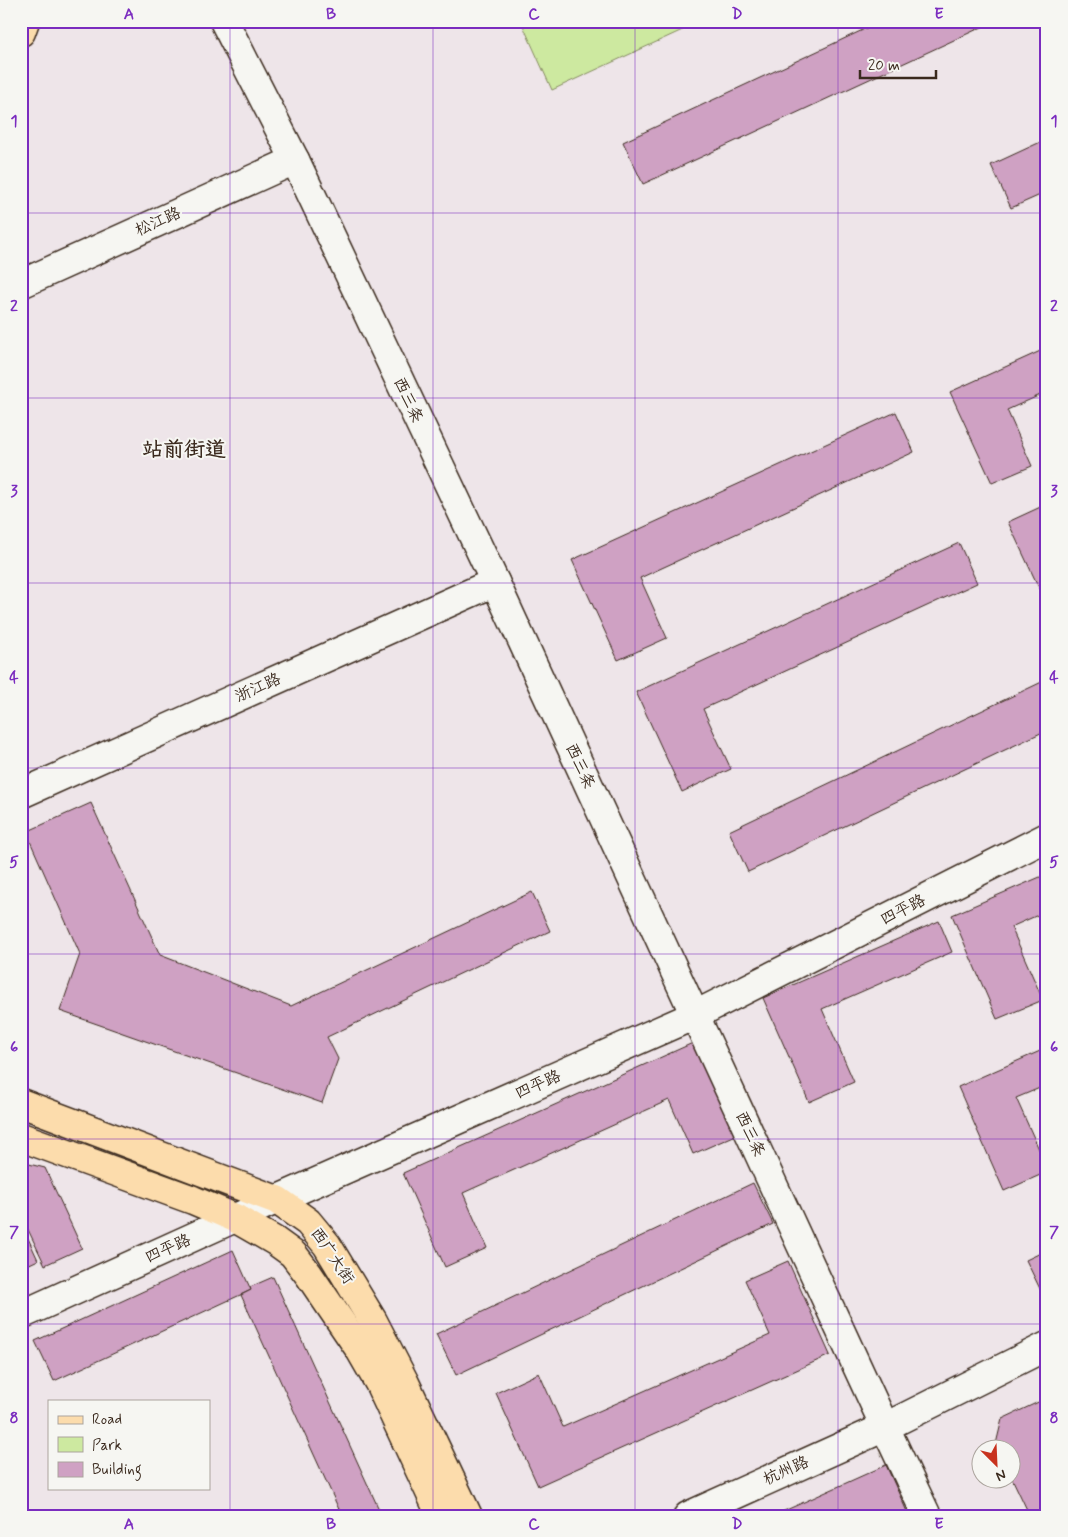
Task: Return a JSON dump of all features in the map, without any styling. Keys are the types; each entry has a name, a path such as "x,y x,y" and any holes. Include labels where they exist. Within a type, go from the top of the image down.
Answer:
{"main road":[{"path":"21,32 25,21"},
{"name":"西广大街","path":"21,1103 277,1200 308,1222 327,1245 373,1321 468,1516"},
{"path":"21,1137 193,1200 235,1218 275,1241 293,1254 360,1350 379,1383 441,1516"}],"street":[{"name":"西三条","path":"224,21 295,160 495,582 927,1516"},
{"name":"松江路","path":"21,284 295,160"},
{"name":"浙江路","path":"21,794 495,582"},
{"name":"四平路","path":"21,1315 235,1218 695,1015 1047,837"},
{"name":"杭州路","path":"688,1516 885,1427 1047,1346"}],"green space":[{"path":"521,21 702,21 552,90"}],"building":[{"path":"882,21 995,21 643,184 623,142"},
{"path":"1047,139 1047,192 1011,208 991,165"},
{"path":"1047,348 1047,392 1007,410 1032,466 992,483 950,392"},
{"path":"896,412 914,452 640,578 667,638 618,660 572,560"},
{"path":"1047,504 1047,605 1008,522"},
{"path":"959,543 977,583 703,709 731,769 682,792 636,692"},
{"path":"1046,680 1047,730 748,872 729,831"},
{"path":"91,803 160,955 291,1006 532,892 550,931 327,1037 338,1059 322,1103 60,1011 80,954 26,832"},
{"path":"1047,874 1047,911 1011,927 1043,1000 997,1019 952,915"},
{"path":"939,921 952,952 822,1009 854,1082 809,1102 763,998"},
{"path":"695,1042 736,1135 693,1154 669,1100 463,1193 487,1248 445,1267 403,1173"},
{"path":"1047,1048 1047,1085 1016,1098 1047,1167 1047,1172 1004,1191 958,1087"},
{"path":"21,1162 45,1168 82,1248 45,1265 21,1215"},
{"path":"753,1183 773,1224 456,1375 436,1334"},
{"path":"21,1223 38,1260 21,1268"},
{"path":"233,1250 251,1290 54,1381 35,1341"},
{"path":"1047,1250 1047,1295 1044,1297 1026,1260"},
{"path":"788,1261 830,1355 538,1486 496,1393 539,1373 563,1427 770,1335 745,1280"},
{"path":"273,1277 382,1516 342,1516 241,1295 251,1290 250,1287"},
{"path":"1047,1398 1047,1516 1030,1516 1018,1490 1020,1490 1020,1440 997,1440 1002,1419"},
{"path":"886,1465 909,1516 773,1516"}],"district":[{"name":"站前街道","path":"184,450"}]}
